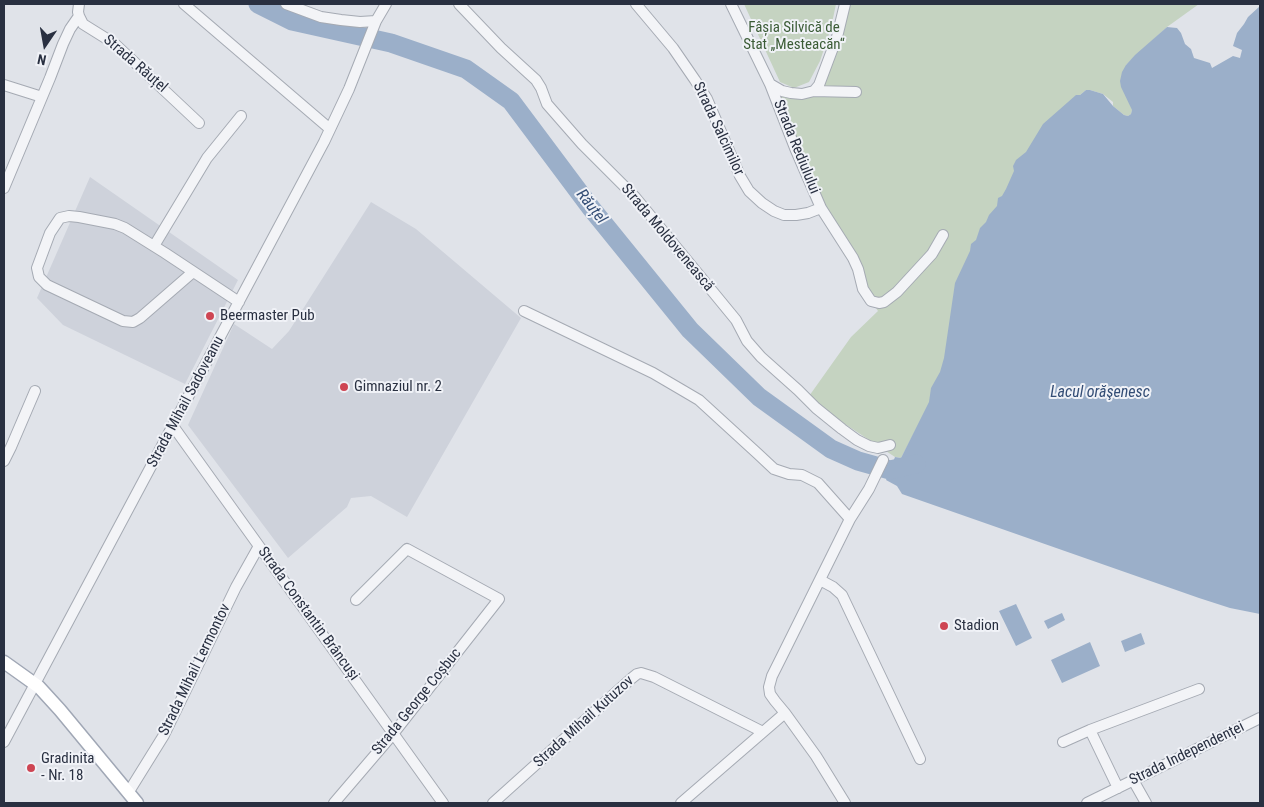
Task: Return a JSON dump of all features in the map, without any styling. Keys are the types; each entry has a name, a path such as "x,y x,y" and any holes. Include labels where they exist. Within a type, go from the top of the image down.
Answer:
{"main road":[{"path":"4,662 35,683 60,710 137,803"}],"street":[{"path":"4,188 63,44 79,16 79,4"},
{"path":"184,4 330,129"},
{"path":"286,4 321,17 375,23"},
{"name":"Strada Mihail Sadoveanu","path":"4,742 330,129 349,89 375,23 386,4"},
{"name":"Strada Moldovenească","path":"459,4 501,48 536,80 547,104 582,144 641,204 736,320 747,341 761,357 816,408 857,440 878,448 890,445"},
{"name":"Strada Salcîmilor","path":"636,4 673,48 696,80 707,99 740,176 749,191 774,212 784,215 796,216 821,208"},
{"name":"Strada Rediulului","path":"731,4 770,84 821,208 853,258 863,289 871,301 879,304 898,292 932,254 943,235"},
{"path":"814,90 819,85 837,37 845,4"},
{"name":"Strada Răuțel","path":"79,16 83,24 115,44 199,123"},
{"path":"770,84 782,91 791,93 802,94 814,90 856,92"},
{"path":"4,85 42,97"},
{"path":"154,246 207,158 241,116"},
{"path":"193,272 133,322 124,321 47,285 39,277 37,268 50,233 60,218 69,216 115,224 125,228 154,246 239,302"},
{"path":"524,311 652,373 698,400 774,469 790,474 802,475 818,483 850,520"},
{"path":"4,461 35,391"},
{"name":"Strada Constantin Brâncuși","path":"173,426 442,803"},
{"path":"845,803 816,756 775,701 769,690 769,684 850,520 883,460"},
{"name":"Strada Mihail Lermontov","path":"128,793 164,734 229,600 259,546"},
{"name":"Strada George Coșbuc","path":"334,803 393,734 499,599 407,548 356,600"},
{"path":"820,580 833,587 842,595 920,759"},
{"name":"Strada Mihail Kutuzov","path":"493,803 637,674 641,673 654,677 763,732"},
{"path":"1063,742 1199,689"},
{"path":"681,803 785,713"},
{"name":"Strada Independenței","path":"1087,803 1260,718"},
{"path":"1090,730 1118,788"},
{"path":"1133,780 1146,803"}],"shaded area":[{"path":"90,177 238,280 185,384 63,325 37,298"},
{"name":"Gimnaziul nr. 2","path":"371,202 416,229 521,318 407,517 371,496 351,498 347,507 288,558 188,425 234,324 272,349 289,331"}],"green space":[{"name":"Fâșia Silvică de Stat „Mesteacăn“","path":"744,4 836,4 831,28 820,61 809,82 794,88 780,82"},
{"path":"845,4 1199,4 1167,27 1126,65 1131,114 1128,116 1124,115 1103,94 1086,90 1080,95 947,370 901,458 895,457 807,399 851,337 878,311 863,289 855,266 821,208 770,84 784,91 814,90"}],"water":[{"name":"Lacul orăşenesc","path":"1260,6 1260,614 1230,608 1199,598 902,494 897,486 886,480 895,457 901,458 929,402 931,388 940,372 944,358 955,283 970,251 971,244 976,240 980,228 997,206 998,198 1002,196 1014,171 1013,166 1016,160 1026,152 1043,124 1076,95 1080,95 1086,90 1103,94 1124,115 1128,116 1131,114 1132,110 1121,87 1122,72 1135,55 1167,27 1177,28 1185,44 1191,49 1194,58 1210,63 1212,68 1233,56 1240,58 1242,50 1233,46 1237,33 1248,17"},
{"path":"1016,604 1032,638 1016,646 999,611"},
{"path":"1062,613 1065,620 1048,629 1044,621"},
{"path":"1141,633 1145,644 1125,652 1121,641"},
{"path":"1090,642 1100,666 1062,683 1051,660"}],"waterway":[{"name":"Răuțel","path":"258,4 292,21 391,43 466,69 511,101 591,208 690,330 759,397 831,449 858,461 890,470 916,464"}],"place":[{"name":"Beermaster Pub","path":"210,316"},
{"name":"Gimnaziul nr. 2","path":"344,387"},
{"name":"Stadion","path":"944,626"},
{"name":"Gradinita - Nr. 18","path":"31,768"}]}
